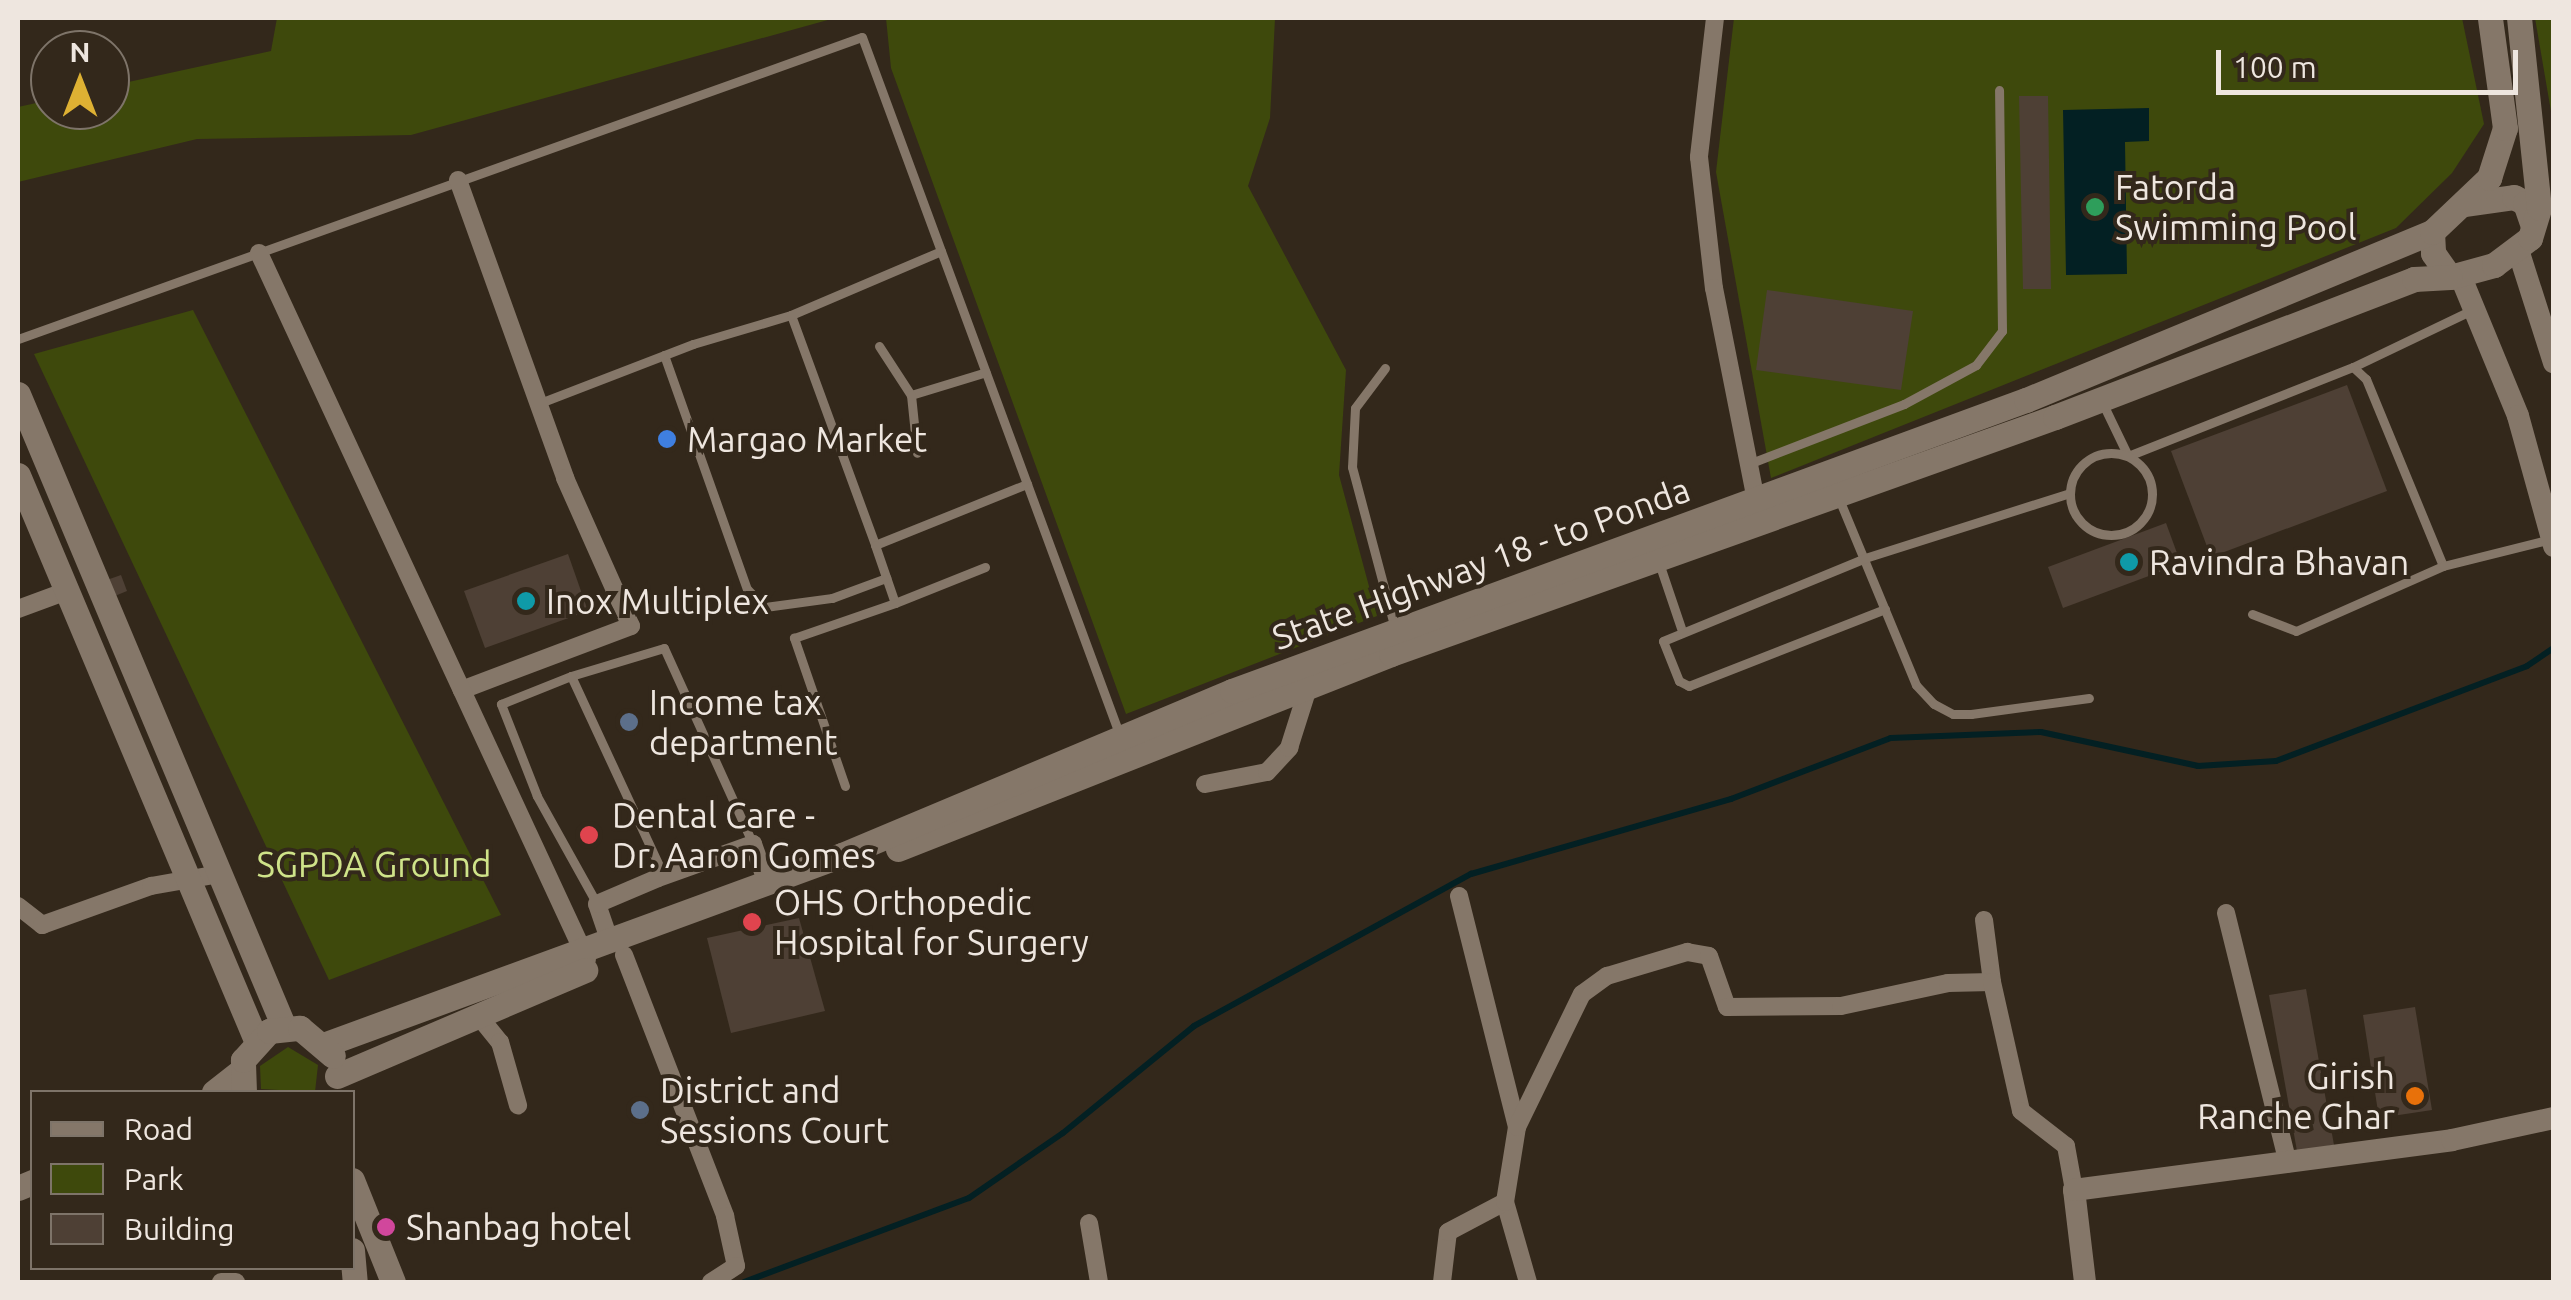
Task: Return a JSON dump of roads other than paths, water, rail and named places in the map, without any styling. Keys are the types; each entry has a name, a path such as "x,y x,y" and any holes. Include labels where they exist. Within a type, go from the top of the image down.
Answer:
{"main road":[{"name":"State Highway 18 - to Ponda","path":"617,948 767,883 1123,745 1309,685 1658,560 1758,512 2432,232 2489,178 2505,128 2490,18"},
{"path":"2432,232 2433,253 2455,276 2519,252 2533,226 2538,208 2519,18"},
{"path":"2464,204 2514,197 2524,203 2533,226"},
{"name":"State Highway 18 - to Ponda","path":"326,1044 587,960 1396,632 1758,512 1838,496 2101,400 2414,278 2455,276"},
{"path":"18,394 284,1027"},
{"path":"18,475 256,1040 242,1082"},
{"name":"State Highway 18 - to Ponda","path":"336,1084 587,960"},
{"path":"256,1040 284,1027 314,1034 326,1044 336,1084"},
{"path":"355,1187 393,1282"}],"street":[{"path":"1716,18 1699,157 1714,288 1758,512"},
{"path":"458,180 564,478 631,626 462,690"},
{"path":"2519,252 2554,364"},
{"path":"259,253 587,960"},
{"path":"2455,276 2476,308 2518,416 2553,543"},
{"path":"18,609 66,590"},
{"path":"1205,784 1267,772 1289,748 1309,685"},
{"path":"710,1282 736,1266 725,1216 597,904 753,844 767,883"},
{"path":"18,906 42,926 151,886 220,874"},
{"path":"1459,896 1517,1127"},
{"path":"2226,913 2288,1164"},
{"path":"1984,920 1992,982 2021,1111 2066,1146 2085,1282"},
{"path":"1528,1282 1504,1202 1517,1127 1582,994 1607,976 1655,958 1686,952 1708,956 1720,999 1744,1008 1842,1006 1948,984 1992,982"},
{"path":"477,1014 500,1042 518,1105"},
{"path":"2074,1190 2288,1164 2554,1118"},
{"path":"1442,1282 1448,1232 1504,1202"},
{"path":"1090,1223 1099,1282"},
{"path":"221,1282 236,1282"}],"lane":[{"path":"18,339 862,37 1123,745"},
{"path":"1750,463 1904,404 1976,364 2002,331 1999,90"},
{"path":"540,403 664,355 790,315 941,251"},
{"path":"1885,609 1690,686 1679,681 1663,641 1681,628 1866,558 2070,494 2089,459 2128,456 2354,367 2476,308"},
{"path":"790,315 894,603"},
{"path":"879,346 911,395 917,452"},
{"path":"664,355 747,589 765,607 787,606 886,578"},
{"path":"2354,367 2366,379 2444,566"},
{"path":"1386,368 1355,408 1352,467 1396,632"},
{"path":"911,395 986,372"},
{"path":"2070,494 2089,528 2128,531 2148,513 2152,486 2128,456 2101,400"},
{"path":"876,545 1027,484"},
{"path":"1838,496 1916,685 1952,714 2089,698"},
{"path":"2252,614 2296,631 2444,566 2553,543"},
{"path":"1658,560 1681,628"},
{"path":"845,786 794,638 984,568"},
{"path":"597,904 537,796 501,704 571,676 664,648 753,844"},
{"path":"571,676 664,876"}],"water":[{"name":"Fatorda Swimming Pool","path":"2149,108 2149,141 2125,142 2127,274 2066,275 2063,110"}],"waterway":[{"path":"744,1282 969,1198 1063,1133 1194,1026 1471,874 1731,799 1891,738 2041,732 2198,766 2276,761 2527,666 2554,648"}],"place":[{"name":"Fatorda Swimming Pool","path":"2095,207"},
{"name":"Margao Market","path":"667,439"},
{"name":"Ravindra Bhavan","path":"2129,562"},
{"name":"Inox Multiplex","path":"526,601"},
{"name":"Income tax department","path":"629,722"},
{"name":"Dental Care - Dr. Aaron Gomes","path":"589,835"},
{"name":"OHS Orthopedic Hospital for Surgery","path":"752,922"},
{"name":"Girish Ranche Ghar","path":"2415,1096"},
{"name":"District and Sessions Court","path":"640,1110"},
{"name":"Shanbag hotel","path":"386,1227"}],"park label":[{"name":"SGPDA Ground","path":"374,864"}]}
